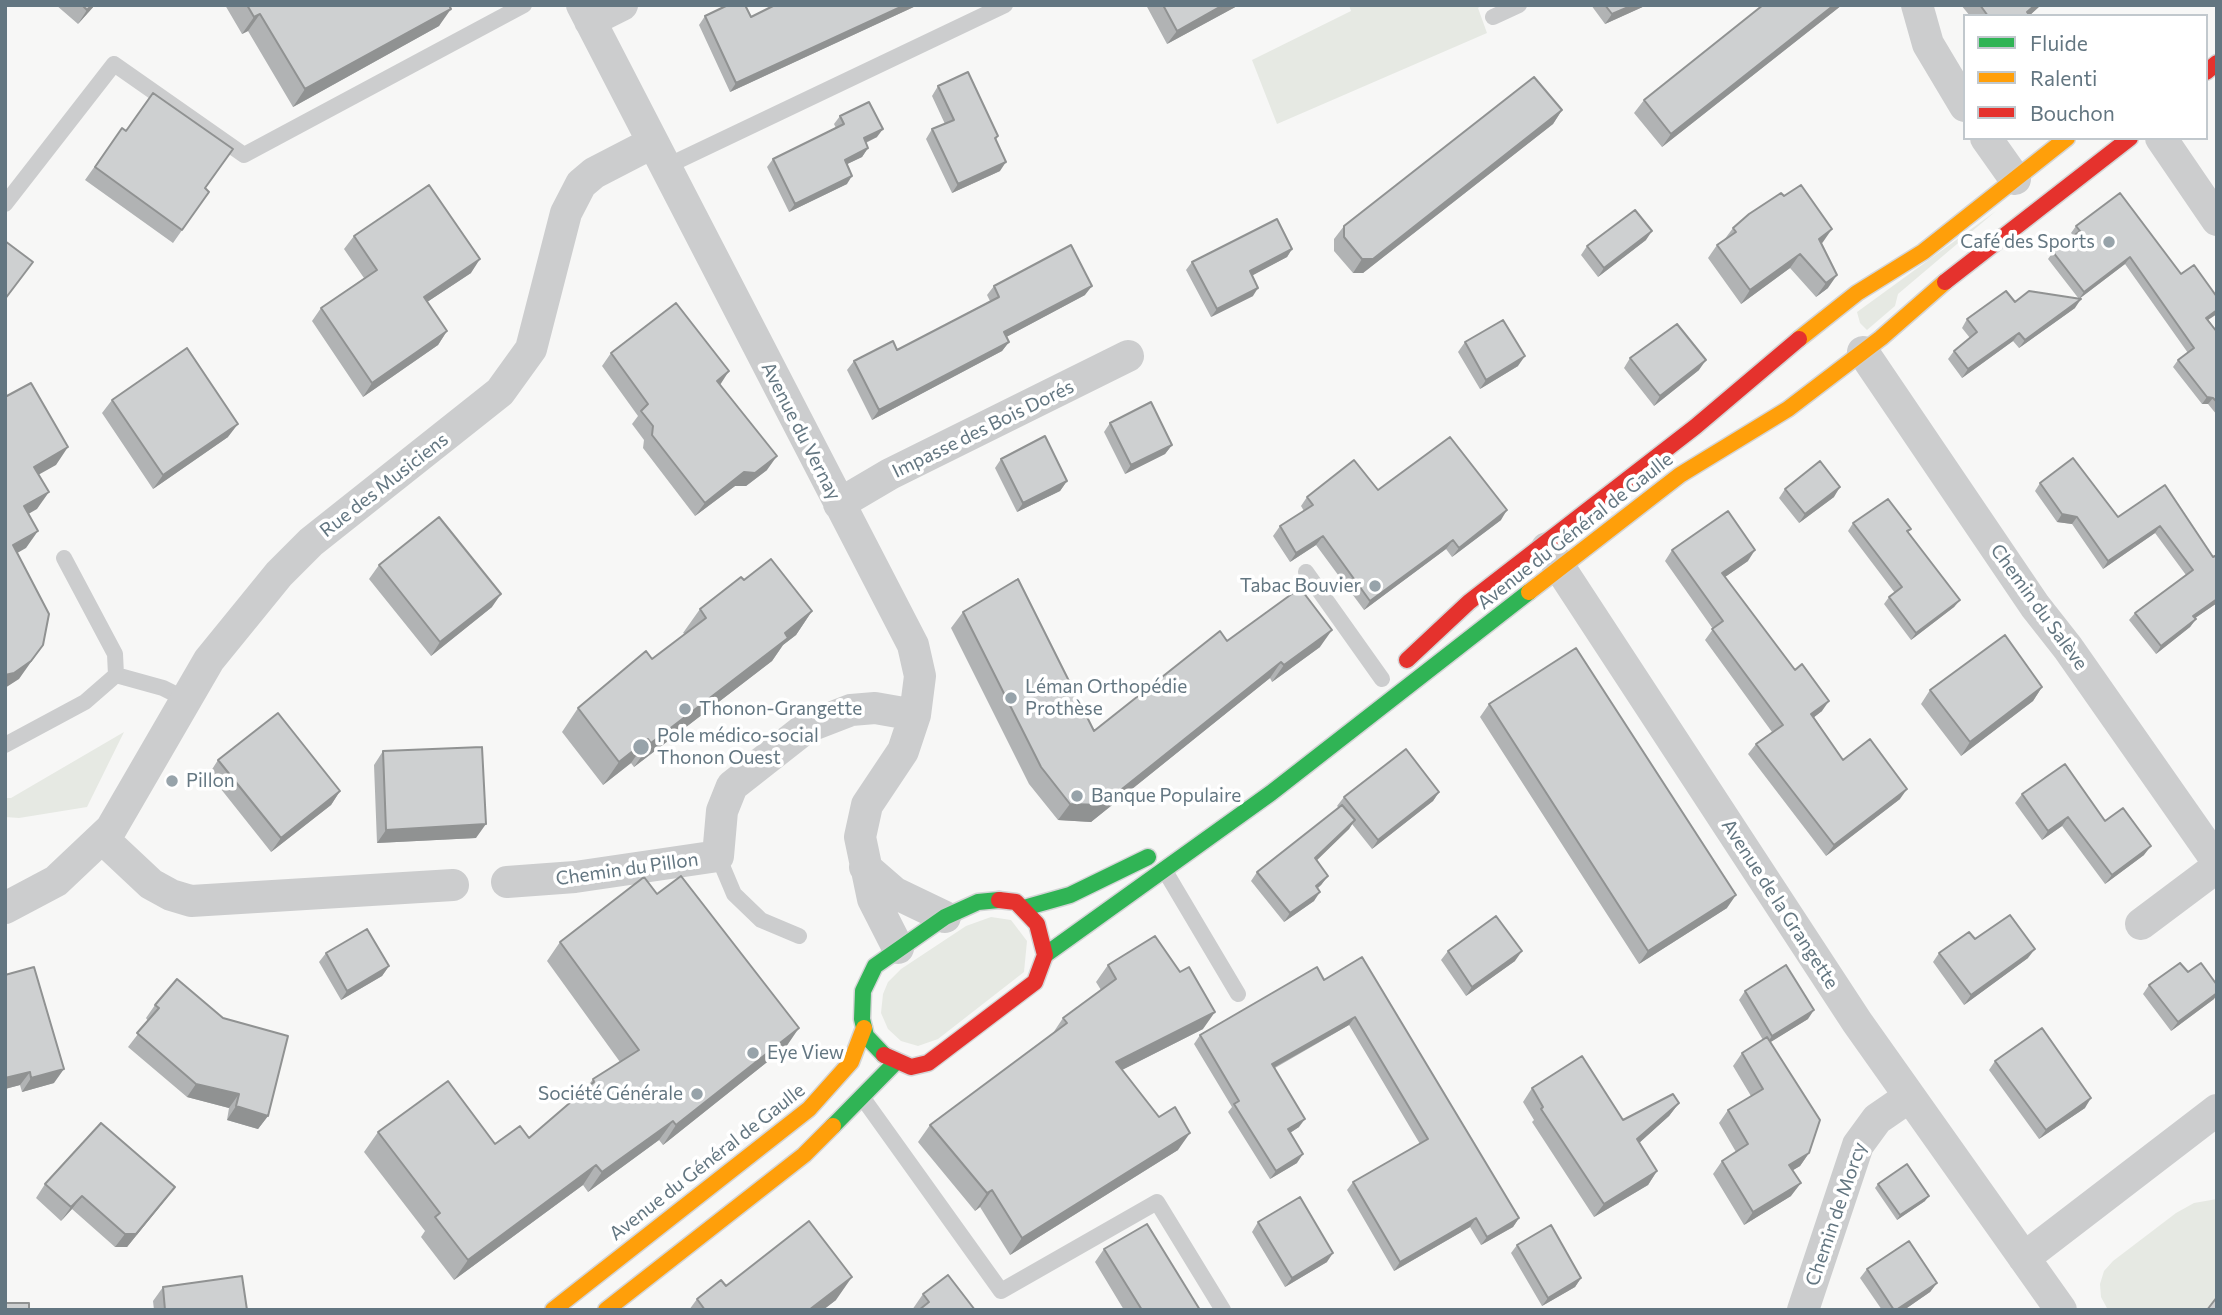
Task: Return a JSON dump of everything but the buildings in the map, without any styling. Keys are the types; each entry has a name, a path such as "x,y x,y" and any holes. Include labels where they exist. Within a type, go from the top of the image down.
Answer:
{"main road":[{"name":"Avenue du Général de Gaulle","path":"1045,955 1165,872 1552,556 1780,354 1846,331 1934,291 2027,194 2066,140"},
{"name":"Avenue du Général de Gaulle","path":"1377,683 1429,640 1469,601 1552,556 1775,419 1802,382 1846,331 1915,258 2126,140"},
{"path":"1780,354 1802,382"},
{"name":"Avenue du Général de Gaulle","path":"553,1310 809,1109 851,1062 864,1028 862,1012 866,982 879,961 945,917 987,900 1008,900 1024,908 1070,895 1121,872 1160,849"},
{"path":"864,1028 874,1048 895,1063 911,1067 936,1058 1028,990 1040,973 1045,955 1037,924 1024,908"},
{"path":"606,1310 789,1168 822,1139 895,1063"}],"street":[{"path":"586,13 622,5"},
{"path":"1917,5 1928,44 1963,103"},
{"name":"Avenue du Vernay","path":"586,13 914,645 920,676 915,715 903,751 872,795 862,816 860,837 864,867 873,899 898,948"},
{"path":"1987,140 2027,194"},
{"path":"2162,140 2217,220"},
{"name":"Rue des Musiciens","path":"103,839 126,808 209,660 235,625 311,542 500,392 512,378 531,349 566,213 581,184 594,173 658,155"},
{"name":"Chemin du Salève","path":"1846,331 2035,606 2068,648 2217,861"},
{"name":"Impasse des Bois Dorés","path":"839,504 890,474 1128,356"},
{"name":"Avenue de la Grangette","path":"1552,556 1909,1097 2061,1310"},
{"name":"Chemin du Pillon","path":"507,882 575,877 718,856 722,811 732,786 807,727 851,710 875,708 915,715"},
{"path":"5,908 56,881 103,839 151,884 171,895 191,901 453,885"},
{"path":"864,867 895,893 945,917"},
{"path":"2141,924 2217,867"},
{"name":"Chemin de Morcy","path":"1803,1310 1858,1145 1877,1119 1909,1097"},
{"path":"2024,1258 2217,1110"}],"lane":[{"path":"5,204 114,64 244,155 524,5"},
{"path":"658,155 1005,5"},
{"path":"1493,17 1519,5"},
{"path":"64,558 115,654 116,675"},
{"path":"1306,572 1377,683"},
{"path":"116,675 163,688 187,700"},
{"path":"5,745 85,702 116,675"},
{"path":"718,856 734,894 761,920 799,936"},
{"path":"1165,872 1238,993"},
{"path":"862,1097 1001,1291 1157,1202 1223,1310"}],"shaded area":[{"path":"1349,5 1482,5 1478,8 1487,33 1277,124 1252,60 1351,11"},
{"path":"1996,211 1898,294 1895,306 1867,330 1860,323 1857,312"},
{"path":"124,732 87,807 19,818 5,817 5,798 11,798"},
{"path":"991,917 1011,920 1027,941 1024,972 938,1039 918,1046 901,1041 888,1029 881,1013 883,994 888,982 901,969 966,926"},
{"path":"2217,1199 2217,1298 2208,1310 2108,1310 2101,1297 2100,1284 2104,1271 2113,1261 2176,1213 2194,1203"}],"traffic: fast":[{"path":"1045,955 1271,793 1529,592"},
{"path":"1024,908 1070,895 1148,857"},
{"path":"884,1055 866,1036 862,1019 863,991 875,966 945,917 978,902 999,900"},
{"path":"833,1126 895,1063"}],"traffic: slow":[{"path":"1799,339 1857,293 1923,252 2064,140"},
{"path":"1529,592 1680,475 1788,409 1881,338 1945,282"},
{"path":"553,1310 809,1109 851,1062 864,1028"},
{"path":"606,1310 804,1155 833,1126"}],"traffic: jam":[{"path":"2208,70 2217,63"},
{"path":"1945,282 2127,140"},
{"path":"1407,660 1469,602 1695,427 1799,339"},
{"path":"884,1055 911,1067 928,1063 1035,982 1045,955 1037,924 1016,902 999,900"}],"place":[{"name":"Café des Sports","path":"2109,242"},
{"name":"Tabac Bouvier","path":"1375,586"},
{"name":"Léman Orthopédie Prothèse","path":"1011,698"},
{"name":"Thonon-Grangette","path":"685,709"},
{"name":"Pole médico-social Thonon Ouest","path":"641,747"},
{"name":"Pillon","path":"172,781"},
{"name":"Banque Populaire","path":"1077,796"},
{"name":"Eye View","path":"753,1053"},
{"name":"Société Générale","path":"697,1094"}]}
